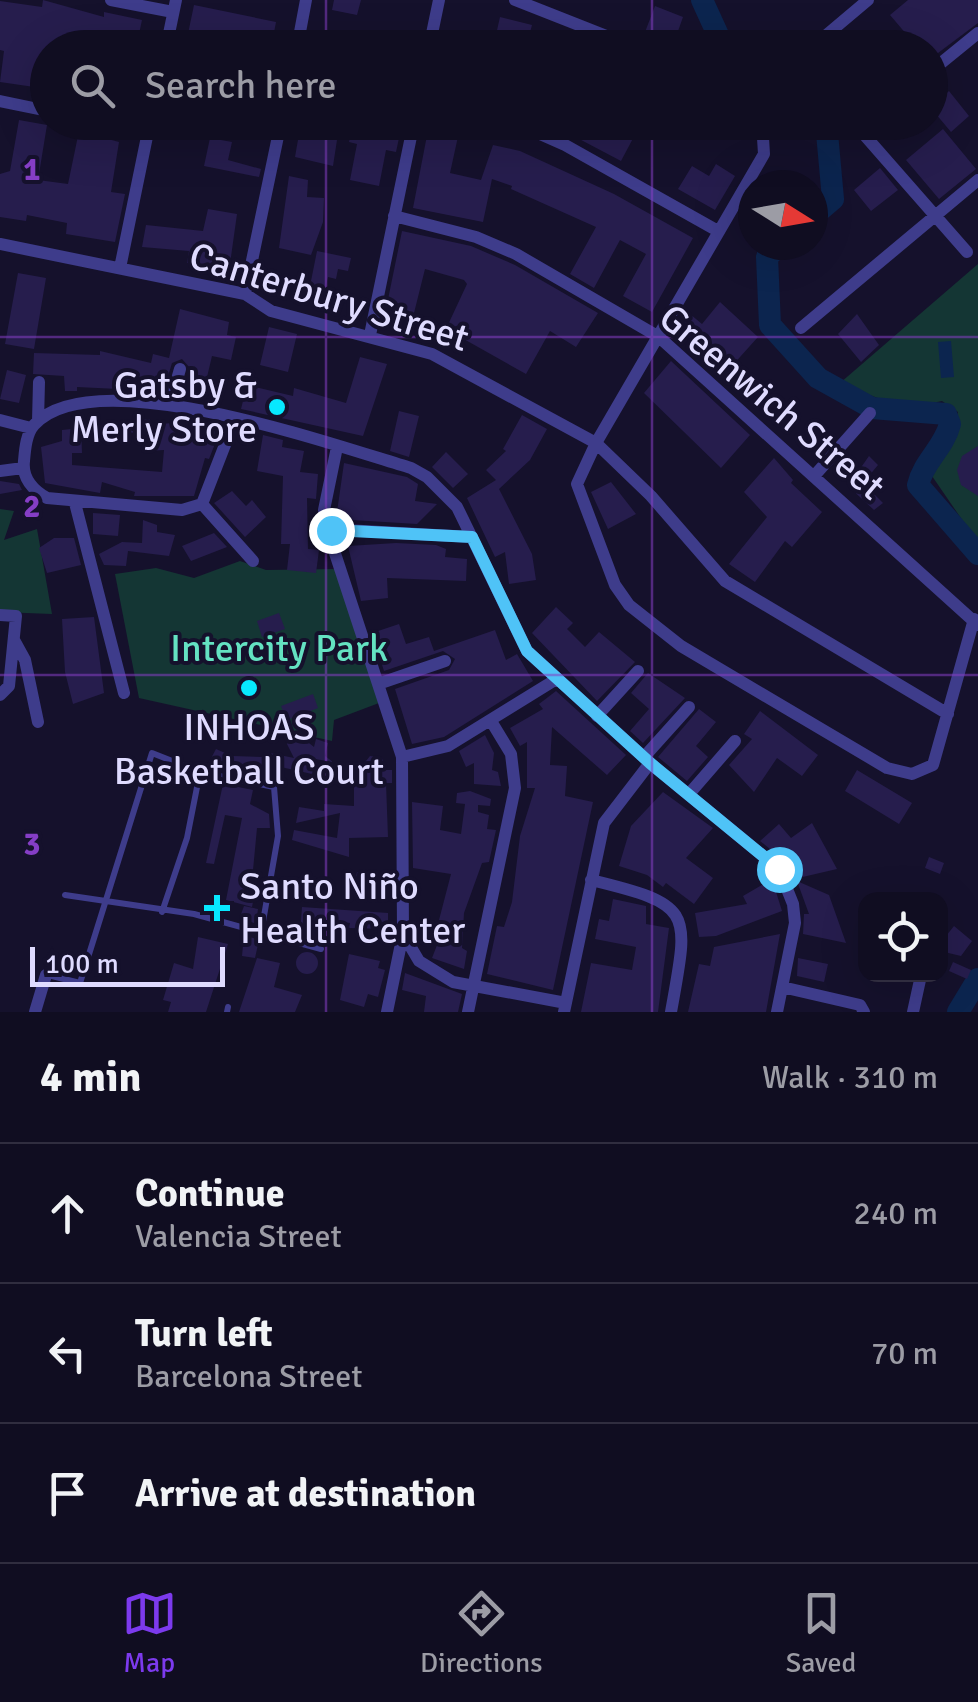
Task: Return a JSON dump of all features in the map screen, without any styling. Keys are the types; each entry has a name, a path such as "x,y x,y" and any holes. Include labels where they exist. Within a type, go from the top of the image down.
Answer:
{"street":[{"path":"110,0 174,6"},
{"path":"300,30 306,0"},
{"path":"433,30 439,0"},
{"path":"516,0 591,30"},
{"path":"832,30 868,0"},
{"path":"948,57 978,33"},
{"path":"0,101 30,107"},
{"path":"120,268 146,140"},
{"path":"246,294 277,140"},
{"path":"370,335 410,140"},
{"path":"554,140 718,231"},
{"path":"763,140 764,154 596,442 577,493 616,585 652,624 780,705 903,773 924,772 933,765 976,622"},
{"path":"873,140 967,252"},
{"path":"800,328 978,180"},
{"name":"Greenwich Street","path":"394,216 462,233 516,254 658,338 976,622"},
{"name":"Canterbury Street","path":"0,244 246,294 271,312 370,335 432,354 475,373 596,442 651,496 724,581 948,714"},
{"path":"170,404 180,369"},
{"path":"39,382 23,468 37,492 75,503 182,510 202,504"},
{"path":"0,420 34,424 85,401 170,404 337,447 411,468 428,477 457,507 527,651 647,760 779,869 788,886 795,923 777,1012"},
{"path":"815,475 870,413"},
{"path":"202,504 235,419"},
{"path":"337,447 324,510 327,530 402,758 403,934 387,1012"},
{"path":"0,471 23,468"},
{"path":"75,503 122,688"},
{"path":"202,504 253,561"},
{"path":"327,530 472,537"},
{"path":"0,615 16,616 5,691 31,688"},
{"path":"14,640 25,660 38,722"},
{"path":"378,684 445,661"},
{"path":"597,716 638,671"},
{"path":"402,758 448,746 555,680"},
{"path":"403,934 429,970 473,987 565,1008 591,880 610,811 689,707"},
{"path":"468,1012 515,788 511,754 492,721"},
{"path":"689,794 735,741"},
{"path":"591,880 658,896 674,912 684,936 671,1012"},
{"path":"35,1012 46,974"},
{"path":"913,1012 920,982"},
{"path":"782,987 860,1005 864,1012"}],"lane":[{"path":"46,974 80,983 152,753 200,772 274,787 278,836 260,933"},
{"path":"162,912 187,838 200,772"},
{"path":"64,895 194,914 321,949"}],"green space":[{"path":"978,264 978,543 932,476 949,450 958,412 942,401 905,409 840,383"},
{"path":"0,509 14,511 4,540 37,529 52,614 0,612"},
{"name":"Intercity Park","path":"240,561 266,570 337,569 379,703 334,720 332,741 139,698 115,574 156,568 194,578"}],"water":[{"path":"951,341 954,377 941,378 938,342"}],"building":[{"path":"43,0 104,17 104,12 142,20 140,30 30,30 30,86 0,82 4,51 0,50 0,1 42,7"},
{"path":"334,0 361,0 357,15 332,10"},
{"path":"908,0 978,0 978,23 948,46 948,30 903,30 890,15"},
{"path":"194,5 276,22 274,30 189,30"},
{"path":"655,6 683,17 678,30 646,30"},
{"path":"500,17 532,25 531,30 497,30"},
{"path":"948,92 969,116 951,132 948,128"},
{"path":"19,120 30,122 30,140 45,140 38,180 68,184 77,140 119,142 111,192 125,194 115,242 66,234 67,223 27,215 26,221 0,217 0,174 10,171"},
{"path":"948,135 976,169 939,199 906,160 930,140 948,140"},
{"path":"210,140 221,140 232,142 228,160 261,169 259,177 204,166"},
{"path":"298,140 337,140 333,166 295,157"},
{"path":"399,140 396,152 386,150 379,186 350,180 357,144 349,142"},
{"path":"426,140 457,140 450,173 481,180 493,145 520,151 614,194 693,238 652,312 623,296 646,254 620,240 594,288 570,274 596,227 511,189 512,186 492,179 483,222 413,208"},
{"path":"581,140 632,140 621,161"},
{"path":"716,164 735,176 715,210 678,189 692,166 709,176"},
{"path":"880,168 898,190 871,211 854,190"},
{"path":"289,176 308,180 307,197 324,198 323,222 311,255 279,248"},
{"path":"208,209 237,214 229,271 187,263 189,251 142,247 146,225 203,231"},
{"path":"402,231 471,246 515,265 598,313 576,347 550,331 526,374 446,329 467,284 464,280 425,269 412,321 385,314"},
{"path":"317,251 351,258 348,271 338,269 336,279 328,277 324,294 309,291"},
{"path":"18,273 46,278 34,349 5,344"},
{"path":"720,302 758,337 731,367 711,348 705,354 678,327 690,314 702,324"},
{"path":"180,309 229,322 227,335 236,337 231,360 212,356 203,394 185,389 190,368 182,359 172,363 166,383 143,378 143,384 119,381 118,389 77,387 77,391 65,391 64,376 33,374 34,353 100,355 100,351 151,363 153,354 169,358"},
{"path":"857,314 879,345 861,362 838,334"},
{"path":"269,327 297,334 288,372 260,365"},
{"path":"360,357 387,364 363,436 241,409 247,385 293,396 294,388 346,403"},
{"path":"671,361 750,435 721,468 644,393"},
{"path":"7,370 26,375 19,403 0,399"},
{"path":"399,411 419,416 409,457 390,451"},
{"path":"522,415 547,429 530,460 499,489 532,554 536,580 509,584 505,552 495,557 467,498 496,480 486,470 506,451 503,449"},
{"path":"139,419 150,419 149,425 172,423 182,429 183,425 220,431 209,459 205,458 194,496 134,496 135,492 102,482 100,493 45,483 41,447 62,441 62,430 81,428 82,453 72,453 72,465 162,472 164,450 147,451 150,435 120,431 121,423 139,424"},
{"path":"263,435 283,440 282,447 304,451 300,472 318,474 316,499 307,498 308,549 319,550 316,573 287,570 290,544 281,544 283,476 257,471"},
{"path":"978,446 978,496 961,485 957,470 962,456"},
{"path":"446,452 468,474 453,488 432,467"},
{"path":"869,456 878,465 863,483 883,503 874,510 848,486"},
{"path":"774,458 793,480 791,483 822,512 792,547 785,541 755,582 729,564 767,517 744,492"},
{"path":"344,463 407,477 418,484 415,501 437,504 417,524 336,519"},
{"path":"0,481 19,484 22,490 0,494"},
{"path":"611,482 636,514 608,529 591,492"},
{"path":"232,491 246,506 252,500 266,517 245,537 214,503"},
{"path":"93,513 120,515 118,536 93,534"},
{"path":"143,520 157,525 157,532 175,535 169,556 128,551 126,566 104,565 99,554 122,542 142,543"},
{"path":"214,533 227,547 191,561 182,546"},
{"path":"54,538 74,538 81,565 47,573 39,548"},
{"path":"436,545 446,549 445,557 467,559 466,581 387,578 388,598 361,601 348,546"},
{"path":"556,607 573,623 567,629 585,647 599,632 635,662 597,701 532,633"},
{"path":"279,613 285,629 262,637 257,621"},
{"path":"94,617 104,693 73,704 65,672 62,619"},
{"path":"399,624 406,644 429,637 434,651 495,630 506,660 517,654 533,681 444,737 412,744 395,689 449,670 455,659 443,651 384,671 372,633"},
{"path":"648,673 685,698 643,743 630,731 649,709 631,693"},
{"path":"556,691 626,755 607,775 552,727 550,765 567,766 565,796 593,802 553,990 487,974 497,926 504,927 512,902 520,836 535,788 527,788 527,742 520,746 510,728 543,709 539,704"},
{"path":"313,694 318,708 287,720 281,706"},
{"path":"699,709 716,722 696,746 708,757 687,781 658,757"},
{"path":"760,711 818,755 802,776 777,758 754,792 729,765 752,739 744,734"},
{"path":"290,735 299,735 314,747 316,739 328,743 325,756 333,762 315,759 312,774 263,763 265,752 294,758 287,744"},
{"path":"485,735 494,753 492,770 498,772 501,786 474,784 474,763 466,767 459,751"},
{"path":"216,749 232,756 263,757 261,769 255,776 207,766"},
{"path":"370,756 382,758 385,770 392,770 392,783 386,783 388,837 349,838 349,857 292,840 294,830 337,838 340,813 296,823 299,807 324,811 324,804 354,806 354,766 362,766"},
{"path":"857,770 912,803 899,824 845,791"},
{"path":"223,784 253,790 250,804 269,814 270,828 257,828 253,870 259,871 252,907 226,900 242,818 225,815 214,864 206,863"},
{"path":"470,791 491,799 490,806 478,805 478,812 489,815 487,829 496,830 489,862 482,863 464,913 464,969 432,958 446,922 439,920 451,874 413,868 412,802 443,806 440,830 461,834 465,804 456,803 457,793"},
{"path":"663,792 713,828 686,858 713,878 694,904 666,883 663,887 647,875 619,866 631,826"},
{"path":"812,823 837,869 794,879 786,862 760,841 779,824 791,838"},
{"path":"929,857 944,863 940,874 925,868"},
{"path":"357,872 381,876 378,895 354,892"},
{"path":"772,879 782,911 716,936 699,937 695,913 747,904 743,896"},
{"path":"797,881 829,895 846,943 803,934 804,914 809,914"},
{"path":"613,899 646,906 646,924 669,928 658,1012 581,1012 591,963 632,970 636,947 595,939 599,919 609,921"},
{"path":"244,906 258,909 256,924 240,917"},
{"path":"302,907 388,913 388,929 349,928 350,923 322,919 319,941 300,933"},
{"path":"954,926 972,941 961,956 948,953 948,934"},
{"path":"780,934 766,1012 688,1012 699,964 710,966 714,947"},
{"path":"244,935 259,940 255,958 242,956"},
{"path":"198,937 228,944 206,1012 168,1012 171,1002 163,1000 174,963 193,969"},
{"path":"307,952 315,955 315,971 307,974 299,971 296,963 299,955"},
{"path":"349,954 380,961 378,968 385,970 378,997 368,994 364,1007 340,1000"},
{"path":"257,958 280,963 274,987 302,995 295,1012 239,1012"},
{"path":"798,958 828,964 824,982 797,976"},
{"path":"953,962 971,970 967,979 949,971"},
{"path":"405,973 462,994 458,1012 424,1012 426,996 402,990"}],"waterway":[{"path":"702,0 716,30"},
{"path":"828,140 833,199 828,203"},
{"path":"767,260 770,325 818,378 872,408 946,414 950,424 947,433 918,485 978,554"},
{"path":"958,1012 978,979"}],"place":[{"name":"Gatsby & Merly Store","path":"277,407"},
{"name":"INHOAS Basketball Court","path":"249,688"},
{"name":"Santo Niño Health Center","path":"217,908"}],"route":[{"path":"331,530 472,537 527,651 650,763 779,869"}]}
